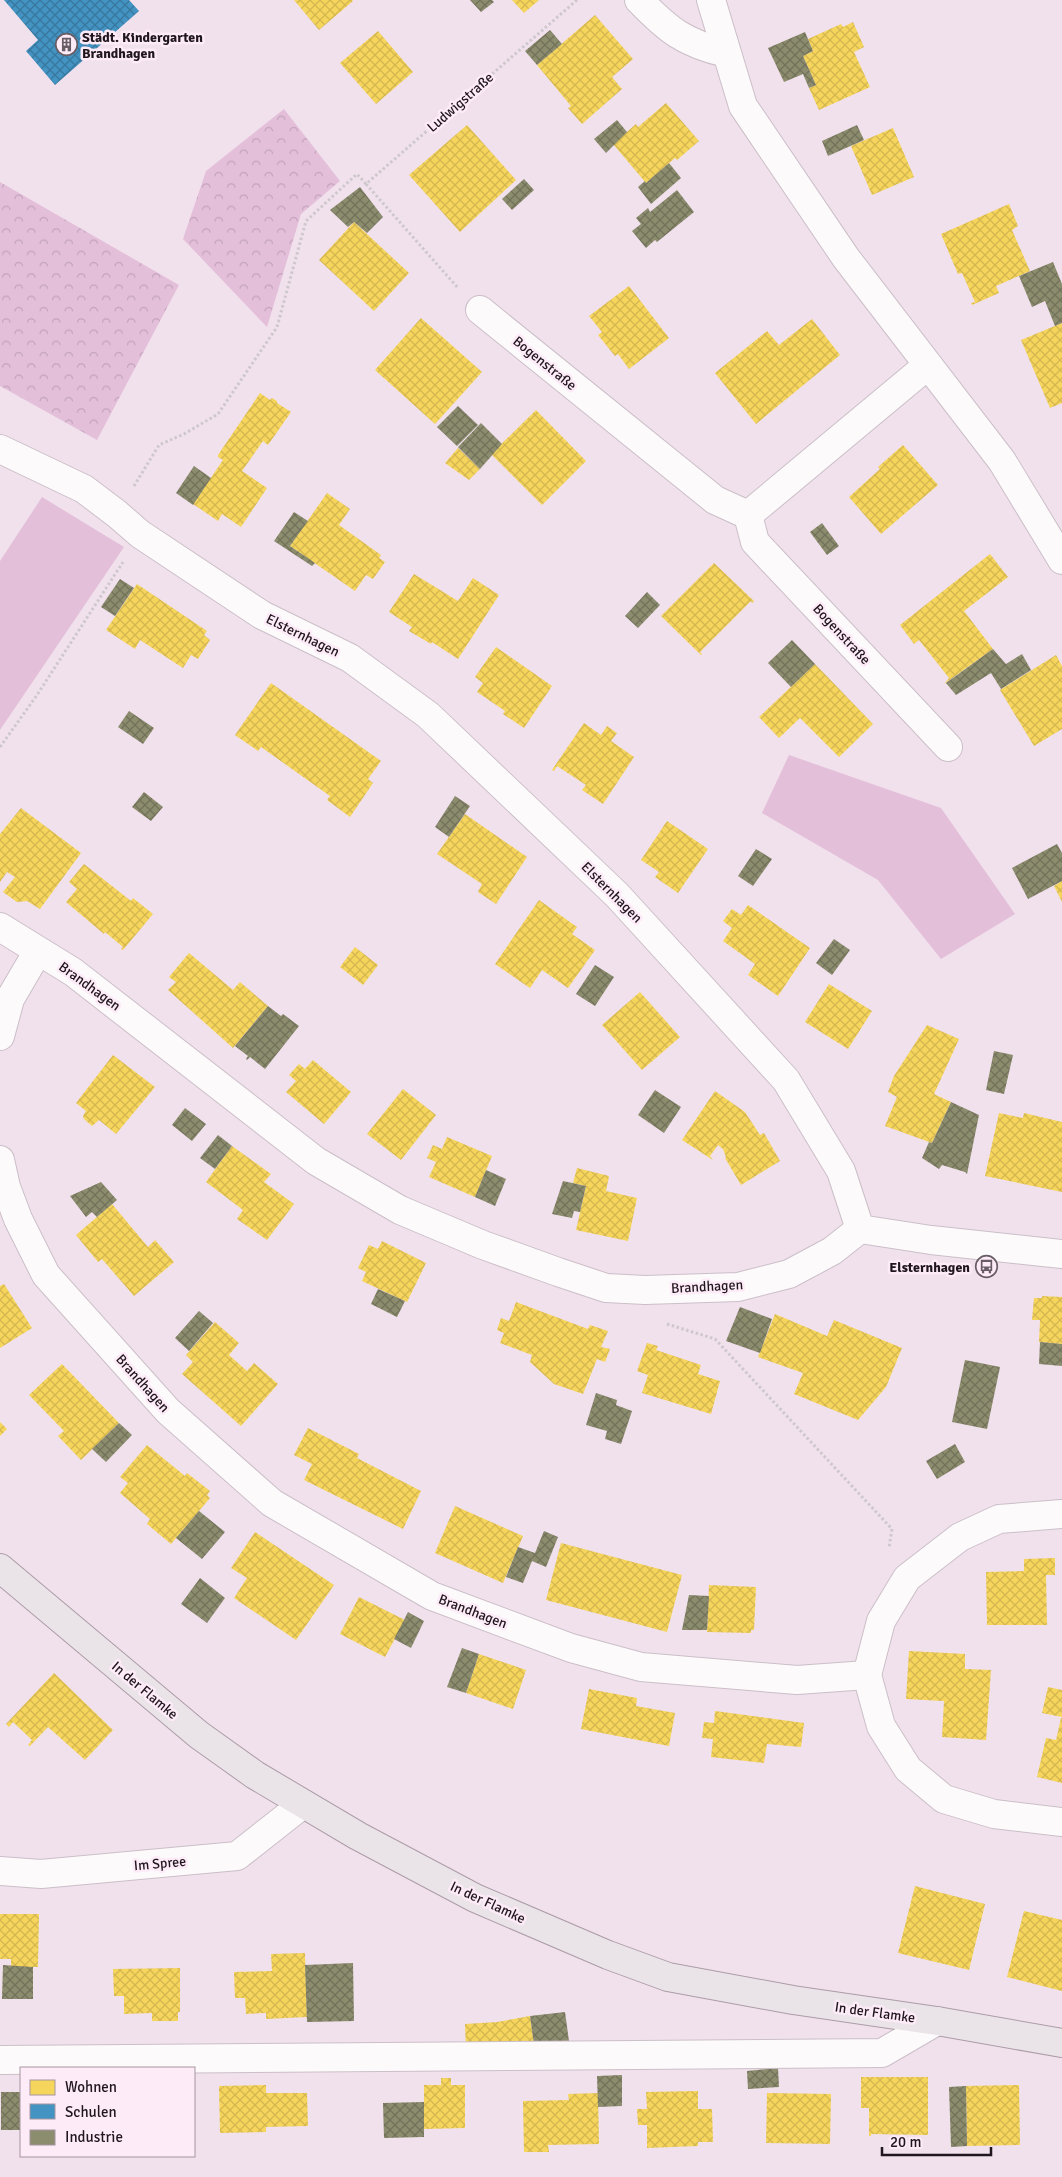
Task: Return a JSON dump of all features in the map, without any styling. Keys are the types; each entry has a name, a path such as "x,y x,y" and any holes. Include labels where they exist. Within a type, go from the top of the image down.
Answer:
{"main road":[{"name":"In der Flamke","path":"0,1568 199,1735 255,1775 358,1836 475,1898 608,1955 668,1977 784,1999 937,2021 1062,2043"}],"street":[{"path":"639,0 672,33 700,47 726,53"},
{"path":"711,0 743,106 846,258 1002,461 1062,560"},
{"name":"Bogenstraße","path":"480,310 715,500 748,515 755,542 948,746"},
{"path":"748,515 928,365"},
{"name":"Elsternhagen","path":"0,449 84,489 140,534 262,615 350,658 428,715 617,895 786,1080 841,1171 860,1229"},
{"name":"Brandhagen","path":"0,928 74,972 316,1161 400,1210 483,1245 606,1288 645,1290 738,1287 789,1274 832,1251 860,1229"},
{"path":"0,1036 10,999 38,951"},
{"name":"Brandhagen","path":"0,1160 6,1187 18,1219 46,1275 168,1411 272,1503 432,1596 571,1648 641,1667 797,1680 867,1675"},
{"path":"860,1229 931,1240 1062,1254"},
{"path":"1062,1514 999,1520 960,1537 907,1578 881,1621 867,1675 881,1726 908,1770 944,1799 994,1814 1062,1822"},
{"name":"Im Spree","path":"0,1871 41,1874 237,1856 303,1804"},
{"path":"0,2060 882,2053 937,2021"}],"path":[{"name":"Ludwigstraße","path":"366,184 577,0"},
{"path":"117,514 159,444 184,434 218,414 277,327 306,221 357,174 441,270 480,310"},
{"path":"0,747 37,694 140,534"},
{"path":"645,1290 661,1322 715,1339 892,1529"}],"green space":[{"path":"284,109 340,181 301,214 267,327 183,239 206,171"},
{"path":"0,182 179,285 97,440 0,386"},
{"path":"42,497 124,547 0,730 0,561"},
{"path":"789,755 941,808 1015,914 941,959 878,880 762,813"}],"building: Wohnen":[{"path":"294,0 352,0 353,1 319,30"},
{"path":"512,0 539,0 524,13"},
{"path":"595,15 633,59 612,77 622,89 582,124 568,108 571,106 537,65"},
{"path":"853,22 864,47 854,52 870,87 819,110 809,88 816,85 803,56 813,51 808,39 841,24 843,27"},
{"path":"378,31 413,72 376,104 340,63"},
{"path":"666,103 699,141 677,160 675,158 646,183 613,144 636,124 638,127"},
{"path":"467,125 516,180 460,232 409,175"},
{"path":"893,128 914,177 872,195 851,146"},
{"path":"1009,204 1018,226 1012,230 1030,271 996,286 999,293 972,305 971,303 975,302 962,273 958,274 941,234"},
{"path":"354,222 409,273 374,311 319,260"},
{"path":"629,286 669,338 629,369 618,354 615,356 598,335 602,332 589,316"},
{"path":"421,318 482,372 435,424 375,370"},
{"path":"812,319 840,355 756,424 715,373 767,331 779,345"},
{"path":"1062,323 1062,403 1050,408 1021,340"},
{"path":"260,393 270,400 272,398 277,401 277,403 291,412 268,445 263,441 242,471 267,488 241,527 222,514 218,521 193,504 223,460 218,455"},
{"path":"536,410 586,461 542,505 491,454"},
{"path":"903,445 938,485 881,534 849,497"},
{"path":"458,448 480,469 469,480 445,463"},
{"path":"327,493 350,509 339,525 381,555 379,558 385,562 373,579 366,575 355,591 290,546"},
{"path":"990,554 1008,577 964,611 993,649 944,684 949,678 919,640 914,644 900,625"},
{"path":"714,563 754,601 752,603 751,601 700,652 701,655 661,616"},
{"path":"414,574 458,601 473,578 499,595 458,659 432,642 431,644 409,631 412,627 389,612"},
{"path":"137,584 207,631 204,635 210,640 198,659 191,655 183,668 140,640 135,649 106,630"},
{"path":"496,647 552,686 524,728 503,714 505,711 477,692 483,683 475,677"},
{"path":"1056,655 1062,666 1062,729 1034,746 1000,690"},
{"path":"815,664 873,724 839,757 800,718 779,738 759,717"},
{"path":"271,683 381,761 368,779 373,783 350,817 327,800 330,796 261,747 258,751 235,735"},
{"path":"584,723 601,735 607,726 617,733 611,741 634,757 603,804 582,790 586,785 557,766 554,771 552,770"},
{"path":"21,808 81,853 40,909 27,901 17,902 3,892 15,877 7,872 0,882 0,834"},
{"path":"465,814 527,857 496,904 478,892 482,884 437,854"},
{"path":"667,821 708,849 678,893 655,877 659,872 641,860"},
{"path":"84,864 131,901 133,898 153,914 123,950 121,949 123,947 105,932 104,934 66,902 77,889 69,882"},
{"path":"1062,881 1062,902 1054,886"},
{"path":"539,900 577,927 572,934 595,950 568,988 542,970 530,988 495,964"},
{"path":"748,905 810,948 778,996 748,975 755,964 723,941 732,928 723,921 732,909 741,915"},
{"path":"355,947 378,965 363,985 340,967"},
{"path":"189,953 233,990 240,982 268,1006 233,1048 168,990 176,982 169,977"},
{"path":"829,984 872,1011 848,1049 805,1022"},
{"path":"640,992 680,1037 642,1070 602,1025"},
{"path":"927,1025 959,1039 934,1094 951,1102 932,1143 885,1126 897,1097 888,1092 894,1076"},
{"path":"113,1055 155,1087 116,1134 99,1120 92,1126 84,1119 83,1116 86,1111 76,1103"},
{"path":"313,1060 351,1092 324,1124 286,1092 296,1081 289,1075 299,1064 305,1069"},
{"path":"403,1089 436,1115 401,1160 367,1134"},
{"path":"715,1091 745,1112 760,1135 764,1133 780,1161 741,1185 725,1158 723,1149 718,1145 710,1156 713,1160 682,1140"},
{"path":"999,1113 1023,1118 1024,1113 1062,1122 1062,1192 985,1176"},
{"path":"447,1137 492,1156 475,1197 429,1177 436,1162 427,1158 433,1145 442,1149"},
{"path":"232,1146 271,1174 264,1182 294,1204 267,1240 237,1219 243,1210 206,1182"},
{"path":"577,1168 609,1176 606,1191 637,1198 628,1241 576,1230 586,1186 573,1183"},
{"path":"112,1204 148,1247 155,1240 174,1262 134,1296 102,1259 98,1262 76,1235"},
{"path":"382,1241 426,1263 407,1302 362,1281 366,1272 358,1268 369,1245 378,1249"},
{"path":"4,1284 32,1328 0,1348 0,1286"},
{"path":"1042,1296 1062,1297 1062,1344 1039,1342 1040,1320 1032,1320 1034,1298 1042,1298"},
{"path":"516,1302 588,1329 590,1325 608,1331 601,1347 610,1349 605,1362 597,1359 583,1394 554,1384 530,1362 532,1355 500,1343 504,1333 497,1330 501,1318 509,1321"},
{"path":"775,1314 827,1336 834,1320 902,1348 886,1387 858,1420 794,1394 803,1373 758,1357"},
{"path":"215,1322 239,1343 229,1355 247,1371 254,1363 278,1384 241,1426 182,1374 193,1362 186,1355"},
{"path":"647,1343 658,1346 656,1350 701,1365 698,1374 720,1381 711,1414 642,1393 648,1375 637,1371"},
{"path":"62,1364 119,1423 81,1460 58,1436 64,1431 29,1395"},
{"path":"0,1422 7,1429 0,1436"},
{"path":"308,1428 359,1454 357,1458 421,1491 403,1529 304,1480 312,1464 294,1455"},
{"path":"147,1445 185,1476 187,1473 210,1491 207,1495 210,1498 171,1544 147,1524 150,1519 120,1493 128,1483 120,1477"},
{"path":"455,1506 523,1536 503,1583 435,1553"},
{"path":"255,1532 334,1585 296,1640 234,1598 247,1578 231,1568"},
{"path":"561,1543 682,1575 667,1632 546,1600"},
{"path":"1055,1558 1055,1575 1046,1575 1047,1625 987,1625 986,1572 1024,1571 1024,1559"},
{"path":"709,1585 756,1587 754,1630 751,1630 751,1633 707,1632"},
{"path":"359,1597 405,1620 385,1657 340,1634"},
{"path":"909,1651 965,1654 965,1669 991,1670 986,1740 942,1737 944,1701 906,1699"},
{"path":"479,1654 526,1670 513,1709 466,1693"},
{"path":"54,1673 113,1730 85,1760 48,1727 30,1746 28,1745 32,1740 13,1722 9,1727 6,1724"},
{"path":"1048,1687 1062,1690 1062,1717 1042,1713"},
{"path":"589,1689 637,1698 636,1706 675,1713 669,1746 581,1729"},
{"path":"715,1711 804,1723 801,1747 767,1744 764,1763 711,1757 713,1739 702,1738 704,1722 714,1723"},
{"path":"1061,1718 1062,1783 1037,1777 1046,1738 1056,1740"},
{"path":"915,1886 985,1904 969,1970 898,1953"},
{"path":"1024,1911 1062,1920 1062,1991 1007,1977"},
{"path":"0,1914 39,1914 38,1967 11,1967 11,1959 0,1959"},
{"path":"305,1953 307,2017 266,2019 266,2013 246,2014 245,1998 235,1998 234,1972 272,1971 271,1954"},
{"path":"180,1968 180,2012 178,2012 178,2021 152,2021 152,2013 124,2014 124,1996 114,1996 113,1969"},
{"path":"530,2016 534,2045 466,2051 465,2024 497,2022"},
{"path":"861,2077 928,2077 928,2135 871,2134 869,2136 869,2108 861,2108"},
{"path":"441,2078 451,2078 451,2085 465,2085 465,2128 424,2129 424,2085 441,2085"},
{"path":"266,2085 266,2093 307,2093 308,2126 266,2127 266,2132 220,2133 219,2086"},
{"path":"1019,2085 1020,2145 967,2146 966,2086"},
{"path":"698,2091 698,2109 712,2109 713,2142 698,2142 698,2146 647,2148 647,2125 638,2125 637,2109 647,2109 646,2092"},
{"path":"598,2093 599,2144 548,2145 549,2152 524,2152 523,2101 569,2100 568,2094"},
{"path":"767,2093 831,2094 830,2144 766,2143"}],"building: Schulen":[{"name":"Städt. Kindergarten Brandhagen","path":"4,0 129,0 139,11 55,85 26,51 38,40"}],"building: Industrie":[{"path":"470,0 492,0 494,2 481,12"},
{"path":"550,30 562,44 537,65 525,51"},
{"path":"805,32 813,51 803,56 816,85 809,88 803,74 784,82 768,48"},
{"path":"617,120 627,132 606,153 594,139"},
{"path":"857,125 864,140 828,156 822,141"},
{"path":"669,163 681,178 651,204 638,187 645,181 646,183"},
{"path":"524,179 534,190 512,210 502,199"},
{"path":"360,187 383,217 367,233 354,222 348,227 330,210"},
{"path":"677,190 694,212 657,242 655,240 646,248 632,231 641,224 636,218 648,208 650,212"},
{"path":"1053,262 1062,284 1062,323 1055,326 1045,301 1032,307 1019,276"},
{"path":"458,406 478,425 457,446 437,427"},
{"path":"481,423 502,444 480,469 458,447"},
{"path":"194,466 211,478 193,505 176,493"},
{"path":"294,512 308,521 290,546 315,563 312,566 274,541"},
{"path":"822,523 839,546 827,555 810,532"},
{"path":"120,579 134,588 115,616 101,607"},
{"path":"647,592 660,605 638,628 625,616"},
{"path":"792,640 815,664 791,687 768,663"},
{"path":"993,649 1006,664 1022,654 1031,670 1001,689 991,673 956,695 946,683"},
{"path":"129,711 154,728 143,744 118,727"},
{"path":"144,792 163,807 151,821 132,807"},
{"path":"455,796 470,806 449,837 435,827"},
{"path":"1057,844 1062,853 1062,881 1028,899 1012,868"},
{"path":"756,849 772,859 753,886 738,876"},
{"path":"834,939 850,950 832,975 816,963"},
{"path":"595,965 614,977 595,1006 576,994"},
{"path":"268,1006 299,1026 265,1069 250,1057 247,1060 248,1056 235,1046"},
{"path":"994,1051 1013,1055 1004,1094 986,1090"},
{"path":"655,1090 681,1107 664,1133 638,1115"},
{"path":"951,1102 979,1115 967,1174 942,1165 939,1169 922,1158 929,1142 932,1143"},
{"path":"185,1108 206,1124 192,1141 172,1125"},
{"path":"218,1135 232,1146 215,1169 200,1158"},
{"path":"486,1170 506,1179 495,1206 475,1197"},
{"path":"563,1181 586,1186 580,1212 574,1211 572,1218 552,1214"},
{"path":"101,1182 117,1200 97,1217 92,1212 86,1217 70,1196"},
{"path":"378,1289 405,1301 397,1317 371,1304"},
{"path":"740,1307 772,1319 760,1353 726,1341"},
{"path":"199,1311 213,1323 189,1351 175,1338"},
{"path":"1040,1342 1062,1344 1062,1366 1039,1364"},
{"path":"965,1360 1000,1367 987,1429 952,1422"},
{"path":"596,1393 617,1400 616,1405 632,1411 621,1444 605,1439 607,1431 586,1425"},
{"path":"119,1423 132,1435 106,1462 92,1449"},
{"path":"955,1444 965,1462 937,1479 926,1461"},
{"path":"199,1511 225,1532 202,1559 176,1538"},
{"path":"544,1531 558,1537 546,1567 532,1561 523,1583 506,1577 518,1547 535,1553"},
{"path":"200,1578 225,1598 207,1623 181,1604"},
{"path":"689,1595 709,1596 707,1630 682,1630"},
{"path":"408,1612 424,1621 411,1648 394,1639"},
{"path":"462,1648 479,1654 466,1693 447,1687"},
{"path":"353,1963 354,2021 307,2022 305,1965"},
{"path":"3,1965 33,1967 33,1999 2,1999"},
{"path":"565,2012 569,2041 534,2045 530,2016"},
{"path":"778,2068 779,2087 748,2089 747,2071"},
{"path":"622,2075 622,2106 598,2107 597,2076"},
{"path":"966,2086 967,2146 951,2147 949,2087"},
{"path":"1,2092 20,2092 20,2130 1,2130"},
{"path":"424,2102 424,2137 384,2138 383,2103"}],"place":[{"name":"Städt. Kindergarten Brandhagen","path":"66,45"},
{"name":"Elsternhagen","path":"986,1267"}]}
